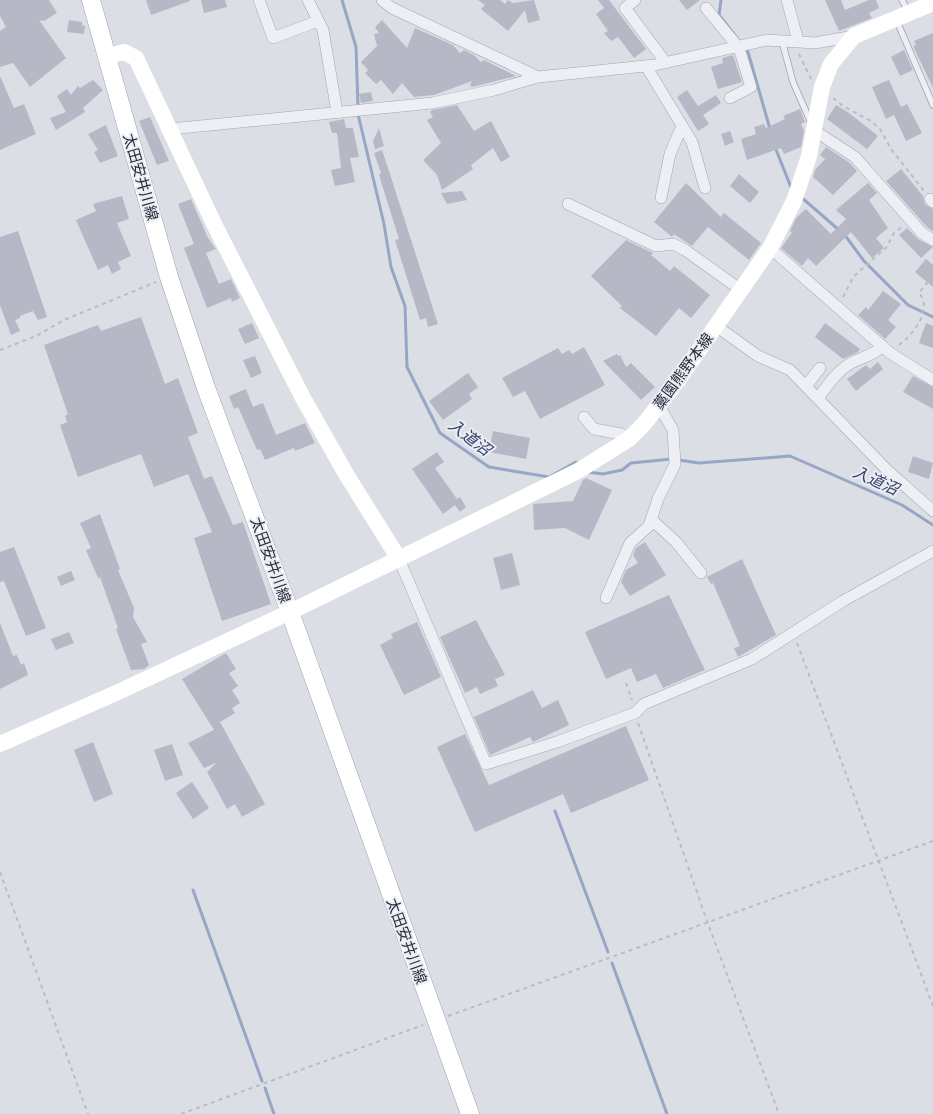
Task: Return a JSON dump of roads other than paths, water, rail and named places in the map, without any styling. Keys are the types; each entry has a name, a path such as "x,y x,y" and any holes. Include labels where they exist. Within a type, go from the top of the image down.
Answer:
{"main road":[{"name":"太田安井川線","path":"92,0 169,277 206,388 290,612 470,1114"},
{"name":"藁園熊野本線","path":"0,744 125,689 290,612 582,469 629,440 659,406 770,248 797,194 809,156 822,87 831,64 854,36 902,10 933,3"},
{"path":"108,56 124,52 136,58 215,226 303,398 358,495 399,559"}],"street":[{"path":"259,0 273,38 318,21"},
{"path":"308,0 323,30 337,112"},
{"path":"382,0 392,8 538,76"},
{"path":"635,0 625,8 666,63"},
{"path":"787,0 798,42"},
{"path":"706,8 739,48 751,87 730,98"},
{"path":"170,129 432,103 494,90 538,76 666,63 739,48 767,40 827,42 854,36"},
{"path":"646,66 692,142 704,188"},
{"path":"661,198 670,154 682,126"},
{"path":"814,131 855,158 922,233 933,240"},
{"path":"568,204 656,246 673,244 685,250 741,290"},
{"path":"770,248 886,349 923,376 933,380"},
{"path":"716,326 758,356 790,370 886,470 933,511"},
{"path":"818,398 835,376 850,363 886,349"},
{"path":"806,386 820,368"},
{"path":"606,598 630,543 649,526 652,520 658,499 675,460 673,430 659,406"},
{"path":"584,417 594,429 621,434 629,440"},
{"path":"652,520 676,542 701,573"},
{"path":"399,559 486,764 557,742 635,713 644,704 752,659 793,632 925,553 933,551"}],"lane":[{"path":"902,10 933,105"},
{"path":"782,41 793,82 814,131"}],"waterway":[{"name":"入道沼","path":"342,0 356,47 358,107"},
{"path":"721,0 719,15 748,52 770,129"},
{"name":"入道沼","path":"358,114 384,224 391,267 405,306 407,367 440,433 489,467 549,477 576,462 579,465"},
{"path":"775,147 792,190"},
{"path":"801,197 839,230"},
{"path":"844,234 864,261 908,305 933,317"},
{"name":"入道沼","path":"587,472 603,474 622,470 631,463 672,459 699,463 790,456 902,505 933,525"},
{"path":"555,811 608,952"},
{"path":"193,890 262,1081"},
{"path":"612,963 667,1114"},
{"path":"265,1088 274,1114"}]}
